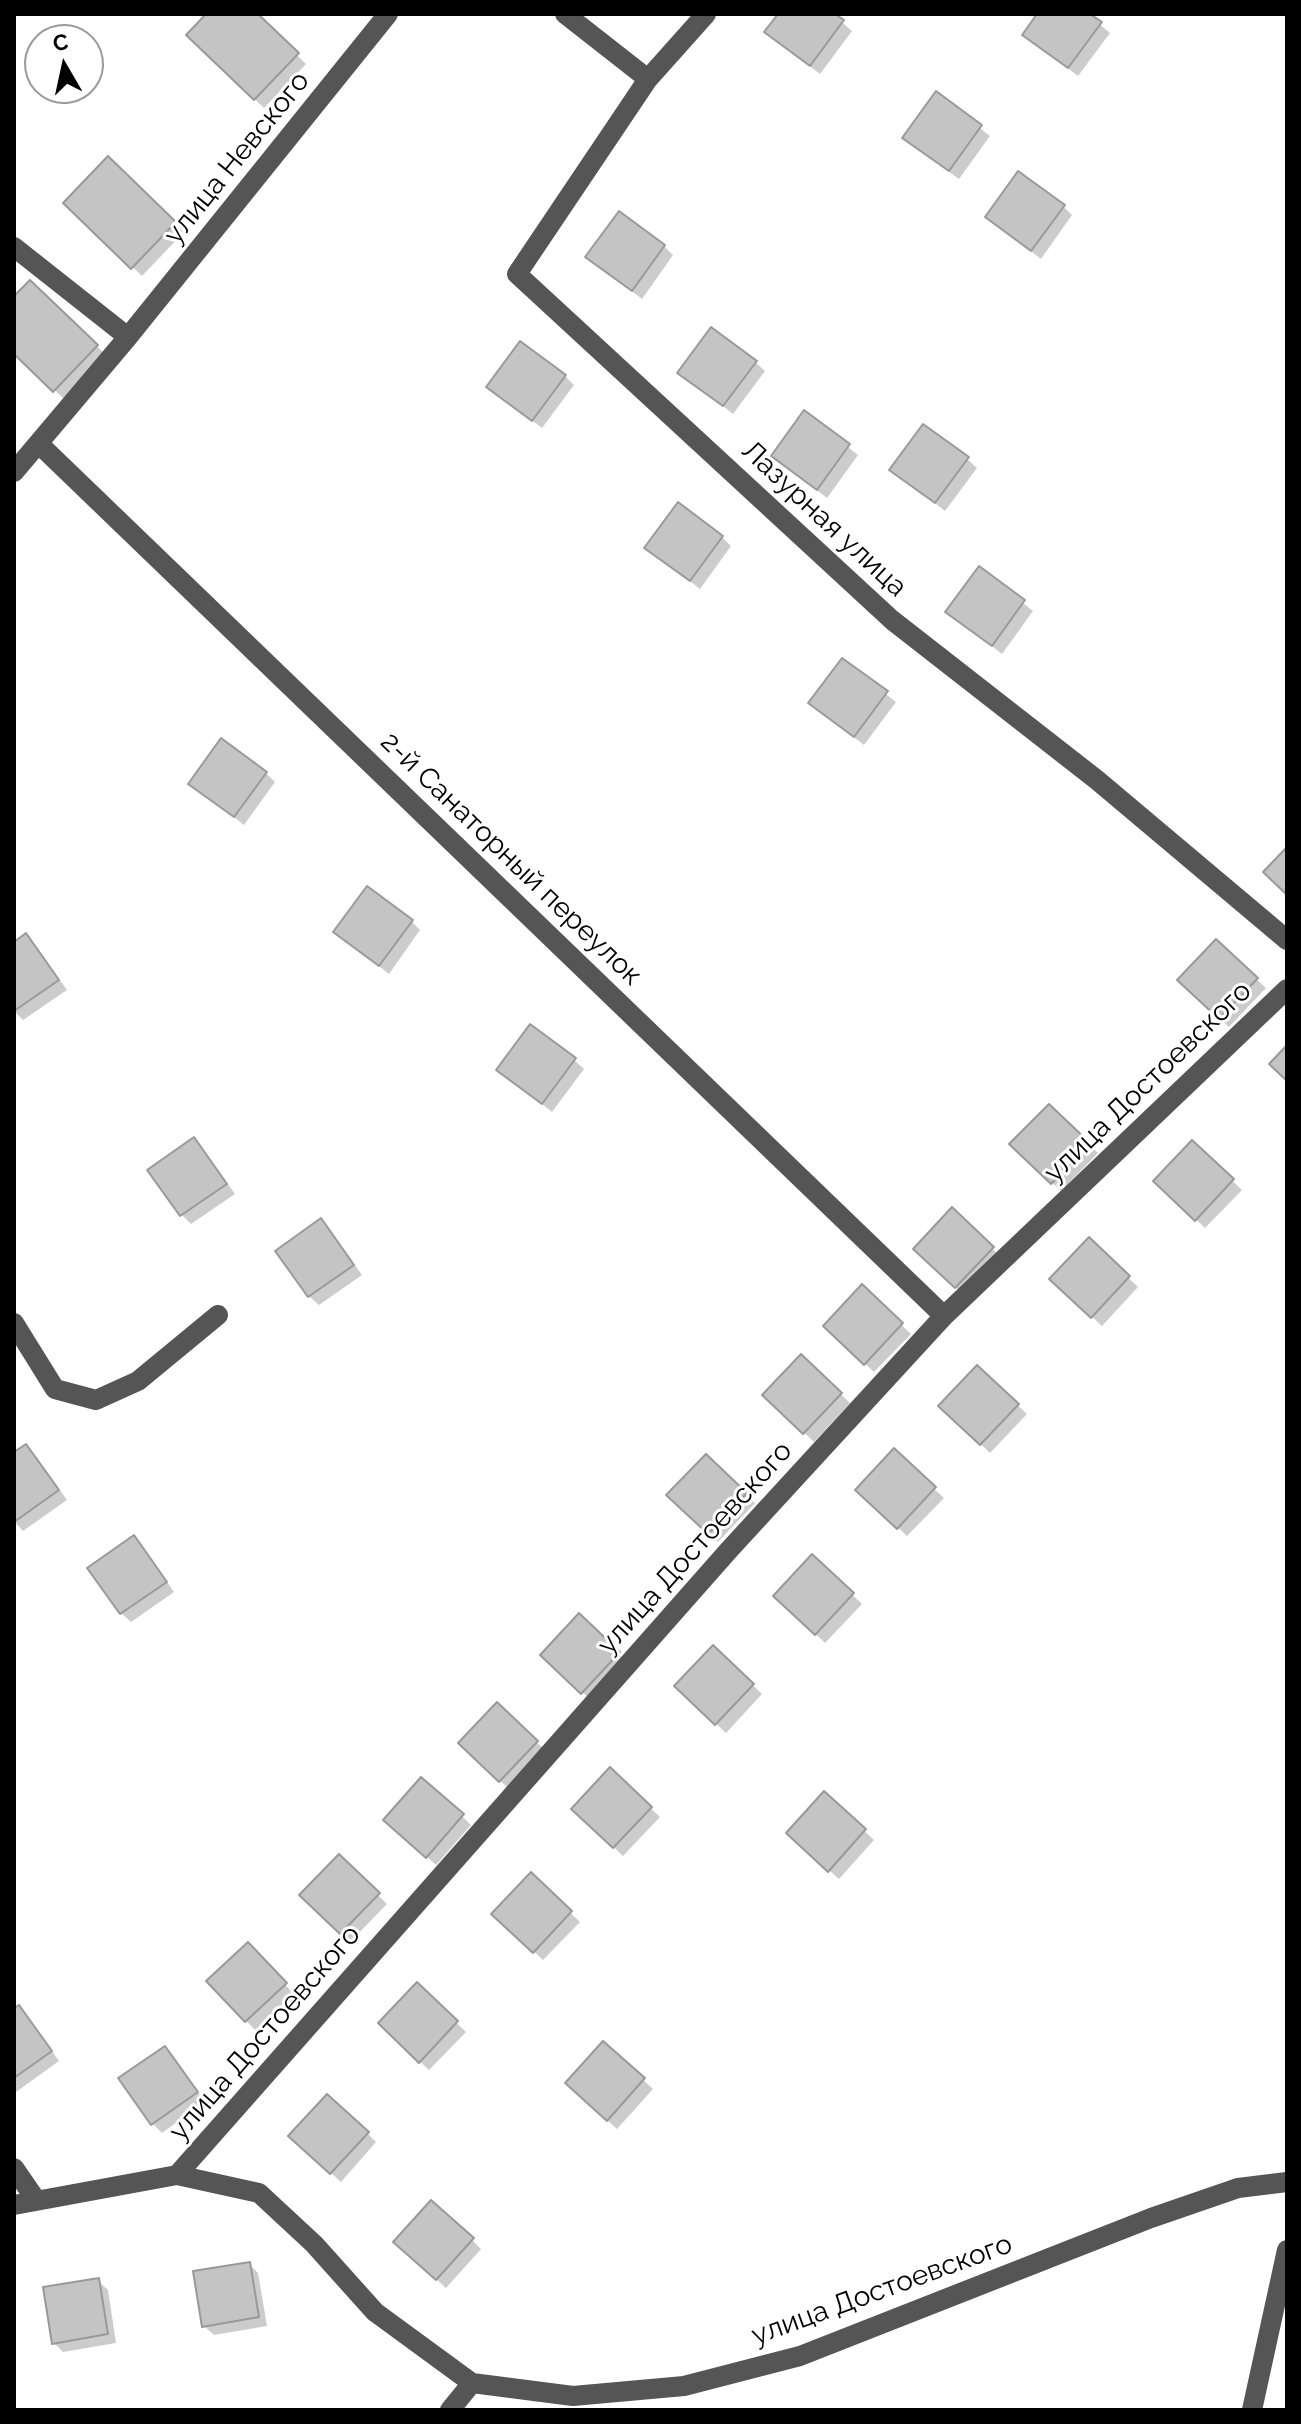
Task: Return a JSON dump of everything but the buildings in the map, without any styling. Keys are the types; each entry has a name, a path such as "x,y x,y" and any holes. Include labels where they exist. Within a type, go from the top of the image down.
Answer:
{"street":[{"name":"улица Невского","path":"14,472 128,337 388,14"},
{"path":"565,14 648,79"},
{"name":"Лазурная улица","path":"706,14 648,79 517,274 892,620 1097,780 1287,940"},
{"path":"14,247 128,337"},
{"name":"2-й Санаторный переулок","path":"39,444 944,1316"},
{"name":"улица Достоевского","path":"177,2175 719,1562 944,1316 1287,989"},
{"path":"14,1323 55,1389 96,1400 138,1381 218,1315"},
{"path":"14,2168 36,2200"},
{"name":"улица Достоевского","path":"14,2205 177,2175 259,2193 314,2244 375,2312 472,2383 573,2396 684,2386 800,2356 1151,2218 1238,2188 1287,2182"},
{"path":"1252,2410 1287,2250"},
{"path":"450,2410 472,2383"}]}
